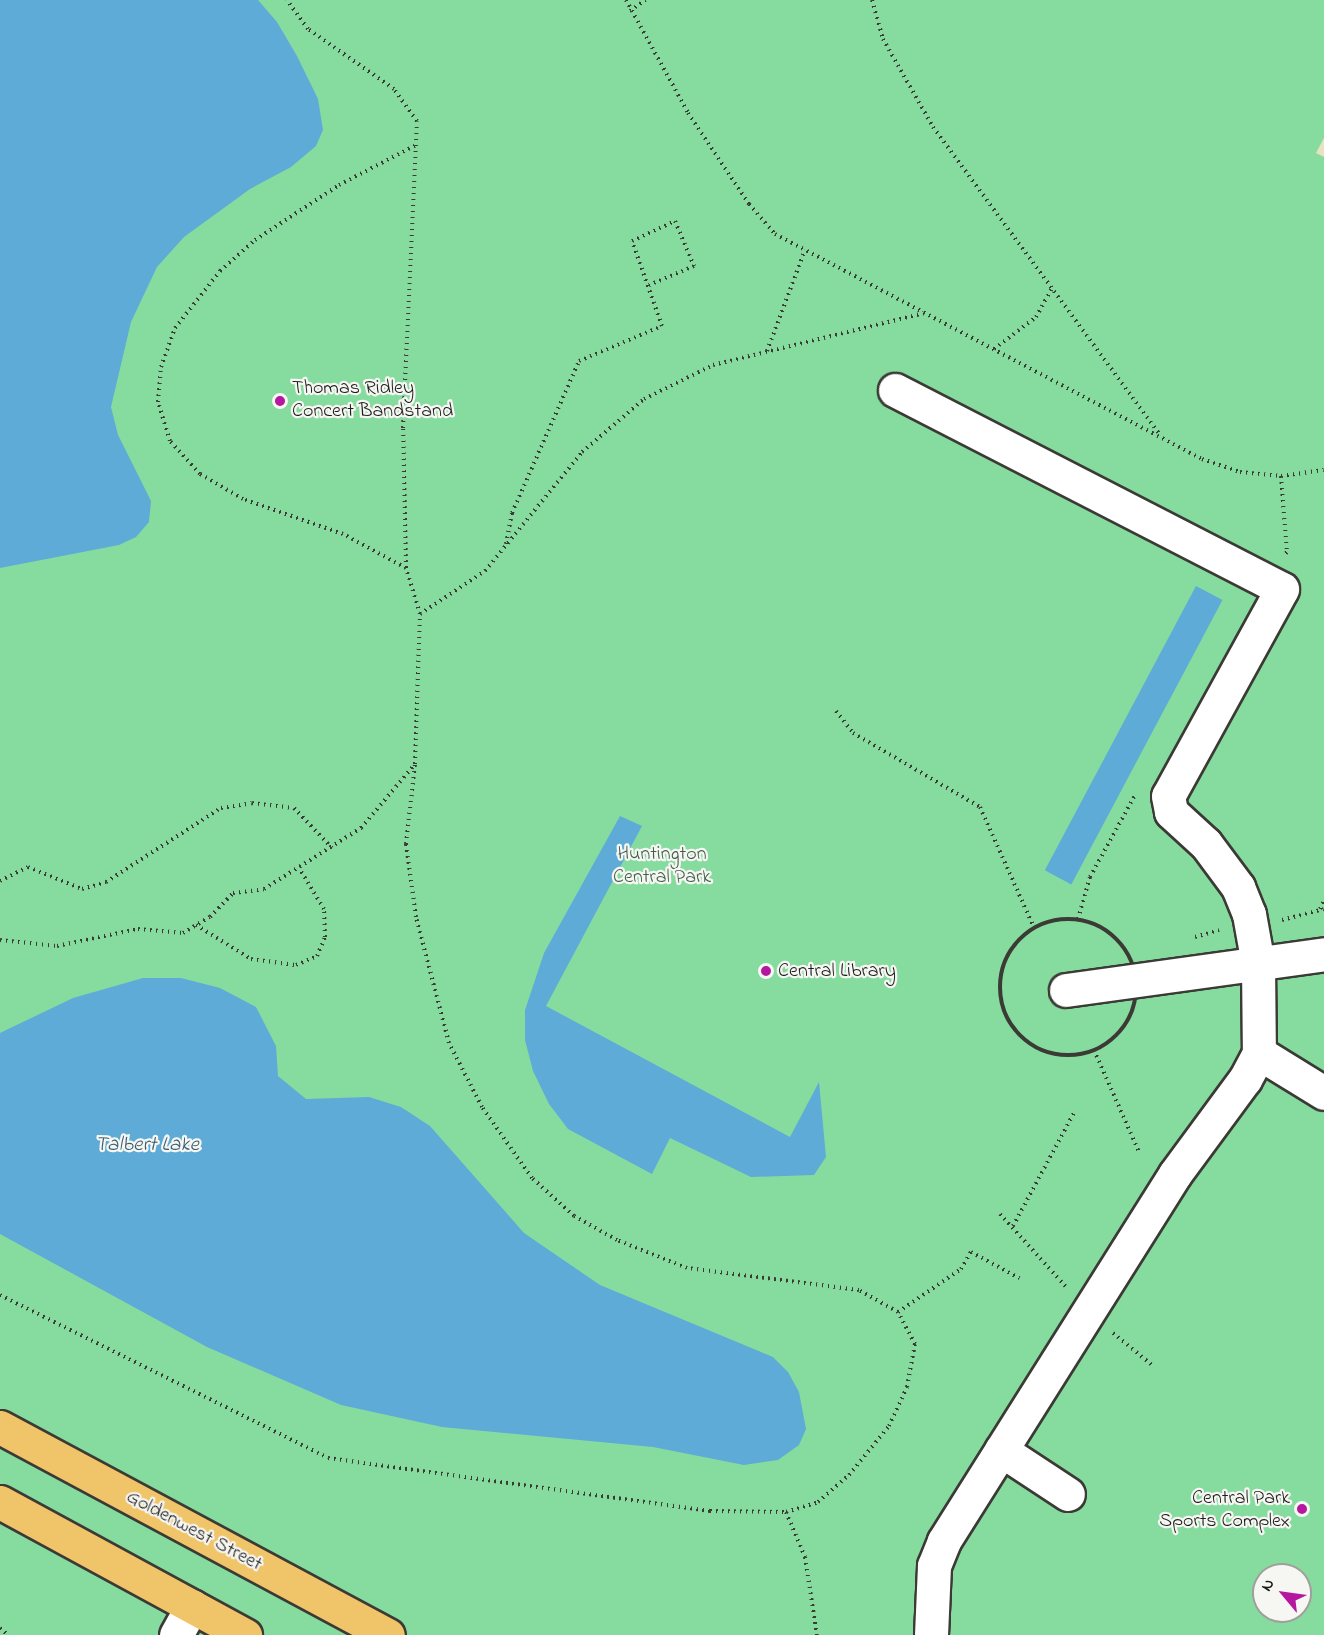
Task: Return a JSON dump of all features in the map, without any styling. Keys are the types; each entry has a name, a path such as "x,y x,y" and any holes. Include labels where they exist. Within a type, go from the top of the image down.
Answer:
{"main road":[{"name":"Goldenwest Street","path":"0,1427 388,1635"},
{"path":"0,1502 245,1635"}],"lane":[{"path":"895,390 1282,589 1168,796 1171,812 1206,844 1238,887 1251,924 1258,964 1259,1053 1245,1079 1175,1174 944,1541 934,1566 931,1635"},
{"path":"1066,990 1324,954"},
{"path":"1259,1053 1324,1093"},
{"path":"1001,1450 1068,1494"},
{"path":"176,1635 192,1606"}],"path":[{"path":"0,1295 328,1458 710,1511 786,1512 818,1502 849,1475 889,1426 907,1387 915,1344 898,1312 859,1290 687,1268 616,1240 574,1216 532,1178 477,1098 449,1043 430,979 416,917 406,844 415,764 420,614 406,568 403,428 418,144 417,121 394,89 308,29 287,0"},
{"path":"626,0 688,113 749,204 775,234 1202,459 1240,472 1281,476 1324,470"},
{"path":"630,11 645,0"},
{"path":"872,0 883,39 933,127 1161,437"},
{"path":"406,568 343,534 243,499 200,474 170,441 158,402 161,367 175,328 220,271 255,240 330,191 418,144"},
{"path":"506,545 512,513 579,361 662,326 632,242 675,221 694,266 649,285"},
{"path":"767,352 805,250"},
{"path":"994,349 1036,317 1052,288"},
{"path":"420,614 485,570 582,452 644,399 713,365 925,313"},
{"path":"836,711 853,733 980,807 1034,928"},
{"path":"0,940 57,946 138,929 183,933 196,925 233,893 264,889 361,828 415,764"},
{"path":"0,881 28,867 82,889 106,882 221,808 252,803 294,808 332,848"},
{"path":"196,925 251,959 296,965 317,956 325,937 324,909 299,868"},
{"path":"1282,920 1322,909 1324,901"},
{"path":"1094,1050 1139,1152"},
{"path":"1013,1226 1075,1111"},
{"path":"898,1312 961,1269 971,1252 1019,1278"},
{"path":"786,1512 805,1557 817,1635"},
{"path":"0,1628 8,1635"}],"green space":[{"name":"Huntington Central Park","path":"0,0 1324,0 1324,138 1316,153 1324,157 1324,1635 0,1635"}],"water":[{"path":"0,0 258,0 277,22 297,56 318,99 323,130 316,146 291,167 250,189 184,237 157,267 131,322 111,407 118,435 151,501 149,522 136,537 119,545 0,568"},
{"path":"1196,586 1222,600 1071,884 1045,870"},
{"path":"620,816 642,826 546,1006 790,1137 819,1082 826,1157 814,1175 751,1177 670,1138 652,1174 568,1129 549,1104 533,1071 525,1040 525,1010 544,953"},
{"name":"Talbert Lake","path":"143,978 181,978 220,988 256,1007 276,1046 278,1076 306,1099 369,1097 401,1107 430,1126 524,1233 600,1285 773,1357 788,1372 799,1392 806,1429 799,1445 778,1460 744,1465 653,1447 442,1427 341,1405 207,1347 0,1234 0,1033 73,998"}],"place":[{"name":"Thomas Ridley Concert Bandstand","path":"280,401"},
{"name":"Central Library","path":"766,971"},
{"name":"Central Park Sports Complex","path":"1302,1509"}]}
